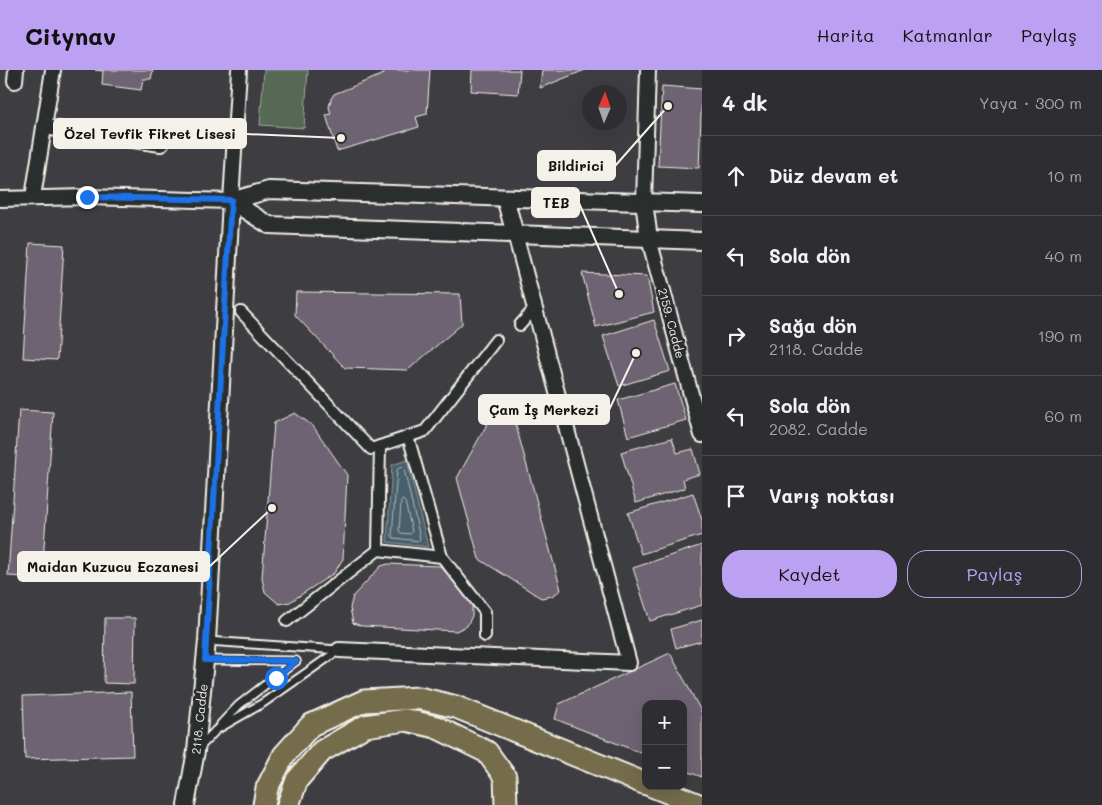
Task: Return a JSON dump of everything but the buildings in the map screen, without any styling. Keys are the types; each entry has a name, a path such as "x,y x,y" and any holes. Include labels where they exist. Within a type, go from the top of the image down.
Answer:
{"main road":[{"path":"264,805 266,788 284,755 312,725 364,701 419,698 456,707 642,782"},
{"path":"288,805 298,780 322,751 365,726 406,720 436,727 488,752 504,777 506,805"},
{"path":"662,790 699,805"}],"street":[{"path":"34,197 53,70"},
{"name":"2118. Cadde","path":"188,803 196,751 207,641 238,70"},
{"path":"648,70 644,202 649,239"},
{"path":"44,126 160,144"},
{"path":"0,199 34,197 231,200 269,190 702,204"},
{"path":"339,650 629,663 505,198"},
{"path":"231,200 269,225 702,241"},
{"name":"2159. Cadde","path":"649,239 702,435"},
{"path":"520,325 535,308"},
{"path":"241,312 371,449 425,430 496,340"},
{"path":"408,436 442,557 485,612 485,636"},
{"path":"378,550 380,446"},
{"path":"287,621 378,550 442,557"}],"lane":[{"path":"207,641 339,650"},
{"path":"216,730 264,702 339,650"},
{"path":"196,751 239,705 296,661 205,660"}],"green space":[{"path":"264,70 308,70 304,128 260,125"}],"water":[{"path":"407,460 428,547 387,542 392,465"}],"place":[{"name":"Bildirici","path":"668,106"},
{"name":"Özel Tevfik Fikret Lisesi","path":"341,138"},
{"name":"TEB","path":"619,294"},
{"name":"Çam İş Merkezi","path":"636,353"},
{"name":"Maidan Kuzucu Eczanesi","path":"272,508"}],"route":[{"path":"87,197 231,200 205,660 296,661 276,678"}]}
